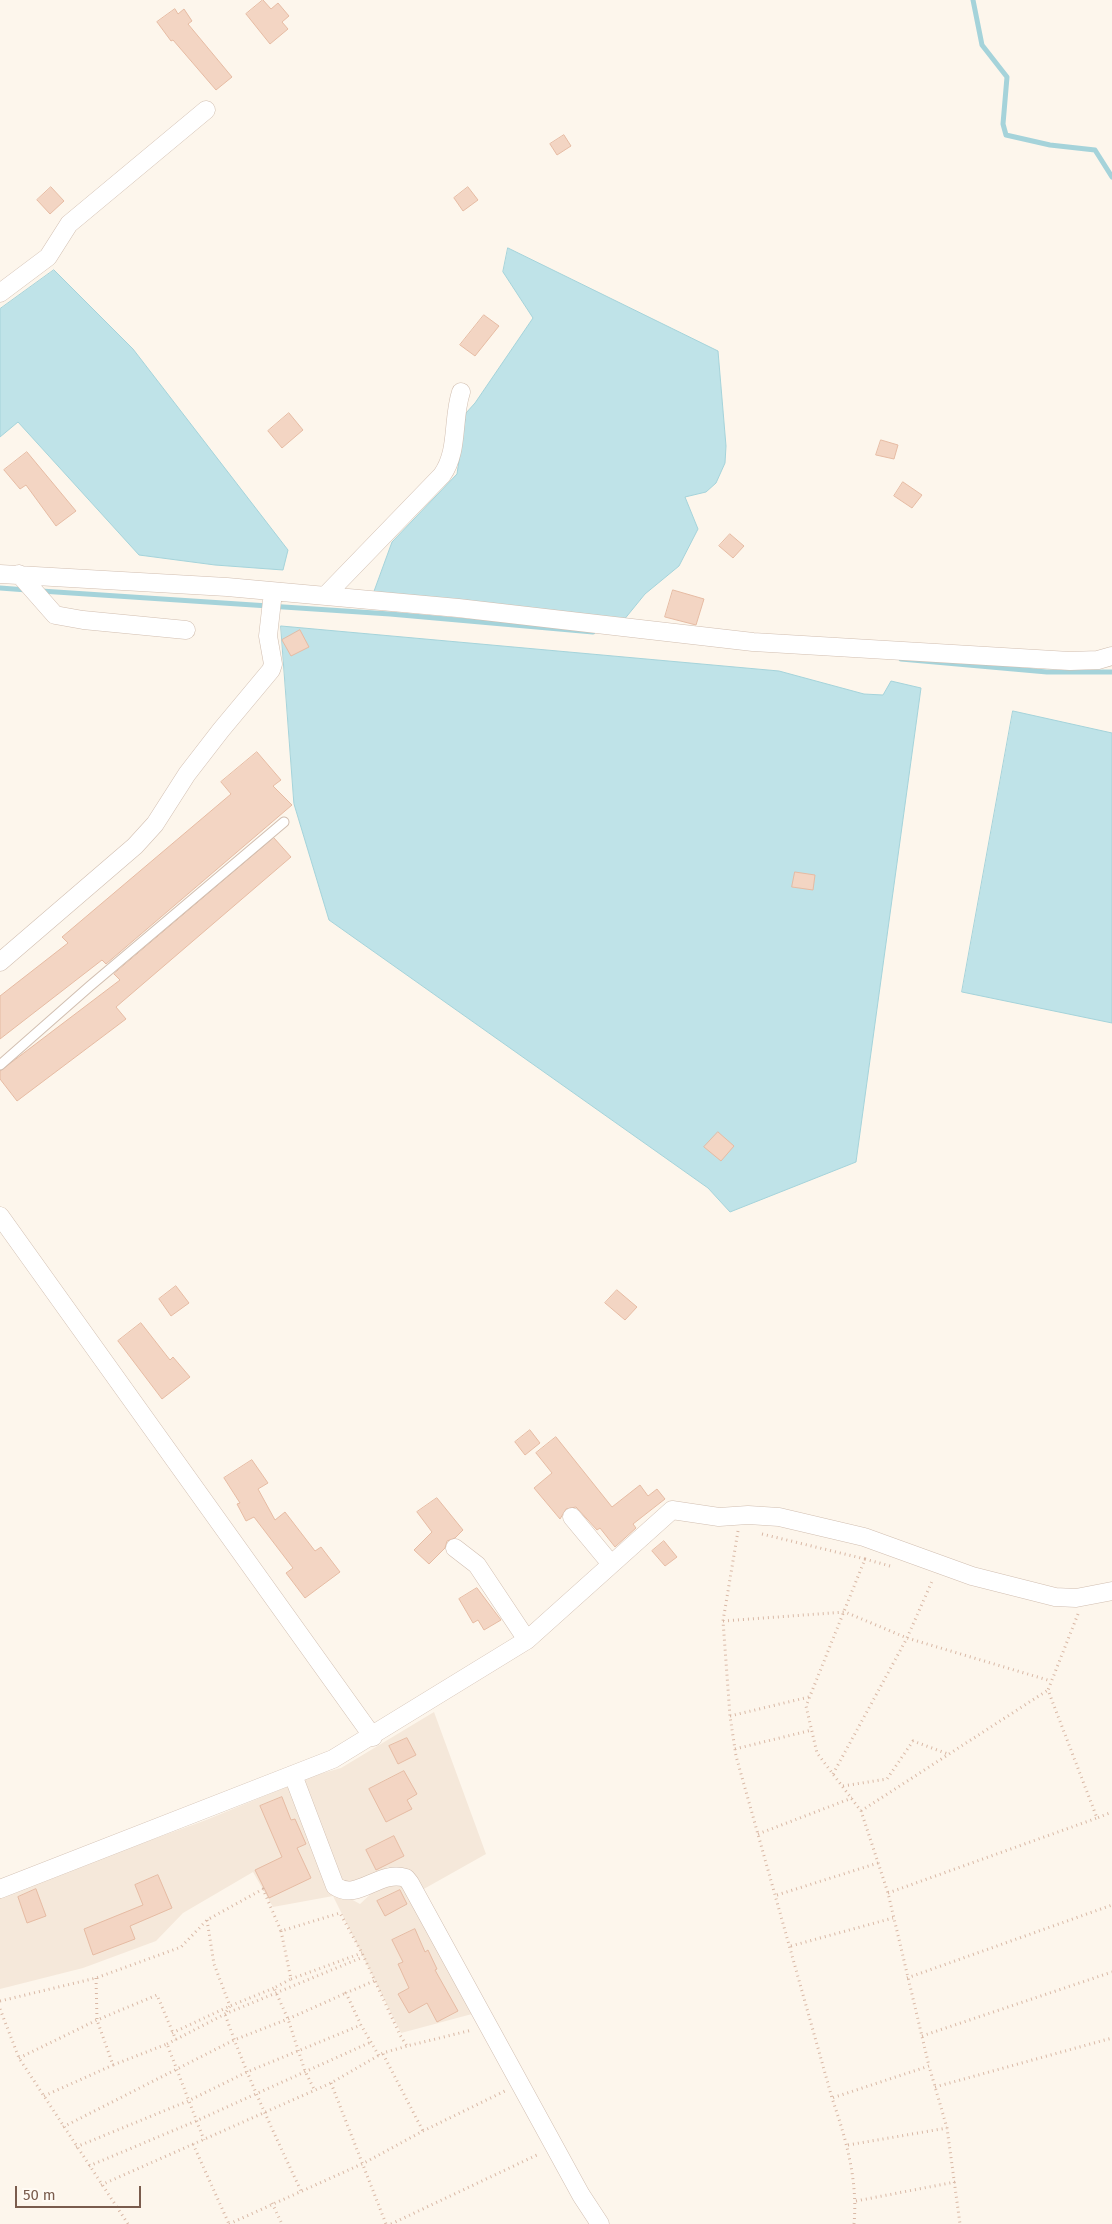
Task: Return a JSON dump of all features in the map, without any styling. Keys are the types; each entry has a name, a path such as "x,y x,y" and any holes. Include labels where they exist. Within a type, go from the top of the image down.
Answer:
{"street":[{"path":"0,293 48,257 69,224 206,110"},
{"path":"325,596 450,465 455,408 460,392"},
{"path":"0,574 25,580 227,587 272,602 325,596 458,608 753,642 1070,661 1098,660 1112,656"},
{"path":"25,580 56,615 83,620 186,630"},
{"path":"0,962 136,846 155,824 187,774 272,670 273,664 268,636 272,602"},
{"path":"0,1216 373,1737"},
{"path":"0,1890 293,1774 333,1760 527,1640 672,1510 719,1517 748,1515 779,1517 864,1537 972,1576 1055,1598 1076,1598 1112,1591"},
{"path":"572,1517 611,1564"},
{"path":"455,1548 477,1566 527,1640"},
{"path":"293,1774 335,1886 343,1891 351,1892 391,1875 406,1878 410,1883 481,2015 581,2194 600,2224"}],"lane":[{"path":"0,1065 90,986 284,822"}],"path":[{"path":"748,1531 738,1529 723,1621 730,1716 735,1749 832,2098 848,2145 856,2201 854,2224"},
{"path":"756,1533 899,1569"},
{"path":"865,1559 806,1706 817,1753 861,1810 888,1893 929,2066 947,2128 960,2224"},
{"path":"925,1576 942,1581"},
{"path":"833,1774 907,1638 933,1578"},
{"path":"861,1810 1048,1690 1079,1612 1069,1611"},
{"path":"723,1621 845,1612 907,1638 1051,1681"},
{"path":"1048,1690 1098,1818"},
{"path":"730,1716 810,1697"},
{"path":"735,1749 812,1730"},
{"path":"843,1786 887,1779 913,1741 948,1754"},
{"path":"758,1834 852,1798"},
{"path":"888,1893 1112,1812"},
{"path":"777,1895 878,1863"},
{"path":"0,2001 96,1978 182,1947 207,1920 263,1889 281,1931 292,1979"},
{"path":"907,1978 1112,1905"},
{"path":"281,1931 340,1913 363,1955 374,1982 407,2046"},
{"path":"791,1946 893,1918"},
{"path":"207,1920 214,1964 230,2006"},
{"path":"172,2033 292,1979 363,1955"},
{"path":"44,2096 113,2064 167,2044 225,2014 276,1994 363,1955"},
{"path":"922,2036 1112,1972"},
{"path":"96,1978 97,2020 113,2064"},
{"path":"64,2126 234,2040 374,1982"},
{"path":"274,1988 288,2019 305,2071 315,2091"},
{"path":"346,1993 360,2025 381,2055 423,2131"},
{"path":"18,2058 97,2020 157,1995 176,2040"},
{"path":"225,2014 230,2006"},
{"path":"0,2009 18,2058 128,2224"},
{"path":"225,2014 264,2114 301,2191"},
{"path":"76,2147 188,2101 247,2072 300,2052 360,2025"},
{"path":"101,2185 315,2091 381,2055 407,2046 475,2029"},
{"path":"935,2087 1112,2038"},
{"path":"89,2166 196,2121 371,2042"},
{"path":"167,2044 178,2068 188,2101 204,2140"},
{"path":"832,2098 929,2066"},
{"path":"193,2144 229,2224 364,2163 423,2131 510,2089 505,2080"},
{"path":"331,2083 364,2163 386,2224"},
{"path":"848,2145 947,2128"},
{"path":"391,2224 542,2153 538,2145"},
{"path":"856,2201 955,2182"},
{"path":"272,2204 282,2224"}],"shaded area":[{"path":"434,1712 486,1854 422,1890 413,1877 388,1867 352,1888 336,1884 302,1779 341,1768"},
{"path":"289,1786 329,1887 360,1904 390,1876 412,1886 472,2014 401,2033 333,1896 273,1907 253,1872 183,1913 156,1941 83,1968 0,1989 0,1895 206,1820"}],"water":[{"path":"508,248 718,351 726,446 725,463 716,483 706,492 685,497 698,529 679,566 645,594 623,621 373,594 392,542 457,474 466,413 475,403 533,318 503,272"},
{"path":"54,270 133,349 288,550 283,570 215,565 139,555 18,422 0,437 0,309"},
{"path":"281,626 779,671 864,694 883,695 891,681 921,688 856,1162 730,1212 708,1188 329,920 294,804"},
{"path":"1013,711 1112,733 1112,1023 962,992"}],"building":[{"path":"263,0 271,9 278,3 289,16 282,22 288,29 270,44 246,14"},
{"path":"175,9 178,14 184,9 192,21 188,24 232,77 216,90 173,40 171,41 157,22"},
{"path":"564,135 571,146 557,155 550,144"},
{"path":"51,187 64,201 50,214 37,200"},
{"path":"468,187 478,200 463,211 454,198"},
{"path":"484,315 499,326 475,356 460,345"},
{"path":"289,413 303,430 282,448 268,431"},
{"path":"881,440 898,445 894,459 876,455"},
{"path":"27,452 76,511 56,526 26,485 20,489 4,470"},
{"path":"903,482 922,495 912,508 894,496"},
{"path":"730,534 744,546 733,558 719,546"},
{"path":"673,590 704,599 696,625 665,617"},
{"path":"300,630 309,647 291,656 282,640"},
{"path":"257,752 281,780 273,786 292,805 106,964 102,960 0,1039 0,996 68,943 62,937 231,794 221,782"},
{"path":"274,838 291,857 116,1007 126,1019 17,1101 0,1079 0,1071 120,980 114,974"},
{"path":"795,872 815,875 813,890 792,887"},
{"path":"718,1132 734,1146 721,1161 704,1147"},
{"path":"176,1286 189,1303 171,1316 159,1299"},
{"path":"617,1290 637,1307 625,1320 605,1303"},
{"path":"141,1323 170,1360 173,1357 190,1377 162,1399 118,1341"},
{"path":"530,1430 540,1443 525,1455 515,1442"},
{"path":"556,1437 612,1507 640,1485 648,1496 657,1489 665,1499 633,1524 636,1528 615,1547 600,1528 597,1530 576,1507 566,1509 560,1519 534,1488 552,1473 536,1453"},
{"path":"252,1460 268,1483 258,1489 275,1520 285,1512 315,1551 321,1547 340,1572 305,1598 286,1573 293,1568 254,1517 246,1521 237,1504 240,1503 224,1478"},
{"path":"437,1498 463,1530 455,1538 447,1541 445,1548 429,1564 414,1550 432,1532 417,1512"},
{"path":"664,1541 677,1557 665,1566 652,1551"},
{"path":"477,1588 501,1620 484,1630 478,1620 473,1623 459,1599"},
{"path":"407,1738 416,1755 398,1764 389,1746"},
{"path":"404,1771 417,1794 407,1800 412,1809 386,1822 369,1789"},
{"path":"282,1797 291,1820 295,1819 306,1844 297,1848 311,1878 269,1898 255,1870 282,1857 260,1806"},
{"path":"394,1836 404,1856 376,1870 366,1850"},
{"path":"158,1875 172,1908 130,1926 135,1939 93,1955 84,1929 143,1905 135,1885"},
{"path":"36,1889 46,1916 27,1923 18,1897"},
{"path":"400,1890 407,1904 385,1916 377,1901"},
{"path":"415,1929 425,1952 428,1950 437,1969 435,1970 458,2011 437,2022 427,2003 409,2013 398,1994 409,1988 398,1964 403,1962 392,1940"}],"waterway":[{"path":"973,0 982,45 1007,77 1003,124 1006,135 1050,145 1095,150 1112,177"},
{"path":"0,588 27,590"},
{"path":"41,591 390,614 593,632"},
{"path":"901,659 1047,672 1112,672"}]}
